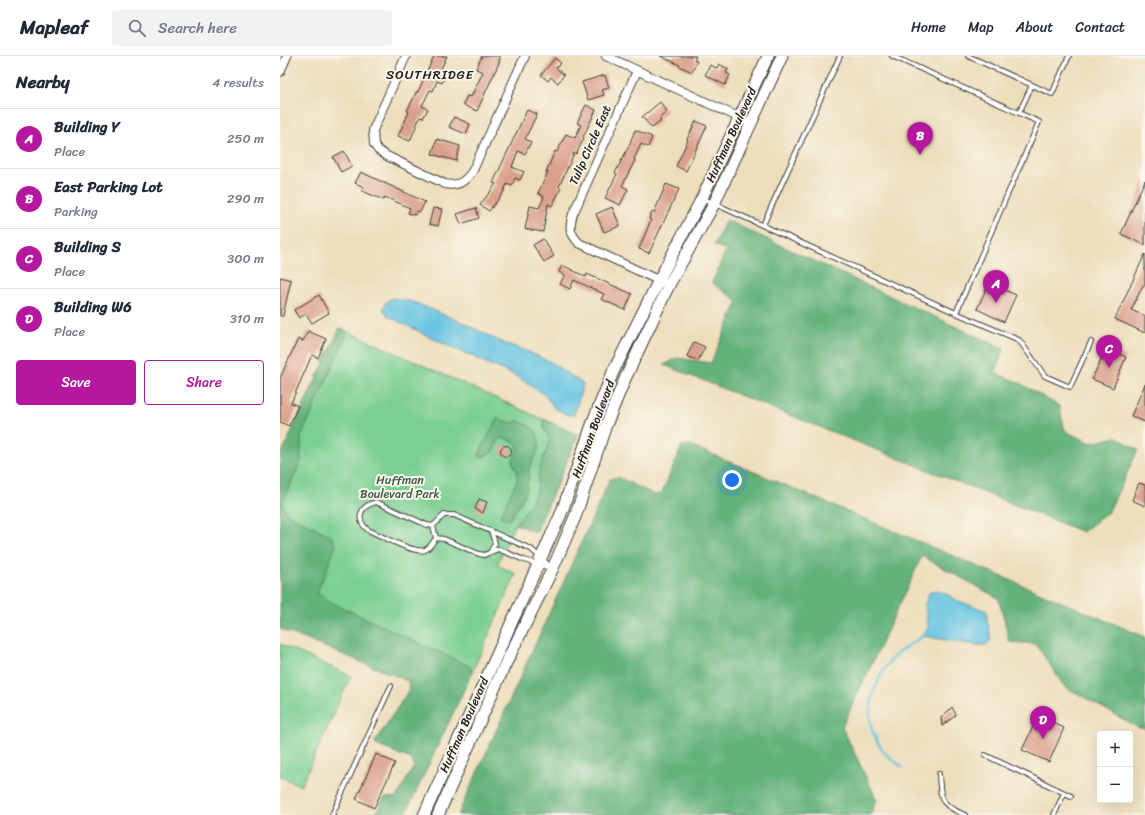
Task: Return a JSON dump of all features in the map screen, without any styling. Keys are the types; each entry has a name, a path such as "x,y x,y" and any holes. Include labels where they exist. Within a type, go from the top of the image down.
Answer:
{"street":[{"path":"280,72 287,56"},
{"path":"406,56 373,130 374,144 378,150 387,156 445,184 457,185 468,178 473,170 524,56"},
{"path":"606,56 751,123"},
{"name":"Huffman Boulevard","path":"424,815 561,514 594,419 613,372 702,198 768,56"},
{"name":"Huffman Boulevard","path":"438,815 504,668 553,568 575,517 606,425 625,379 669,285 714,204 782,56"},
{"name":"Tulip Circle East","path":"637,71 573,214 570,231 579,243 659,280"},
{"path":"659,280 669,285"}],"lane":[{"path":"763,225 840,56"},
{"path":"892,56 1039,122 956,313"},
{"path":"968,56 1052,94 1069,56"},
{"path":"1019,113 1032,85"},
{"path":"702,198 1019,340 1045,376 1070,387 1091,342"},
{"path":"433,526 427,525 376,502 368,504 361,511 360,519 363,526 368,530 415,550 424,550 428,548 436,538"},
{"path":"433,526 444,515 454,515 531,549 539,561 553,568"},
{"path":"433,526 436,538"},
{"path":"491,531 495,543 491,551"},
{"path":"436,538 444,539 484,555 491,551 500,549 539,561 553,568"},
{"path":"334,814 390,686"},
{"path":"985,755 1071,796"},
{"path":"939,774 940,793 943,803 953,810 965,815"},
{"path":"1054,815 1064,793"}],"green space":[{"path":"726,220 1004,349 995,373 1020,383 1059,406 1065,431 1091,443 1117,437 1138,450 1109,511 1083,532 664,365 677,358 711,363 738,301 712,283 726,250 714,245"},
{"name":"Huffman Boulevard Park","path":"340,328 578,435 536,532 515,524 497,565 516,574 472,673 280,582 280,457"},
{"path":"340,328 347,334 301,437 301,461 282,503 287,514 330,535 336,546 317,593 330,602 469,666 472,673 405,815 377,815 377,811 384,798 397,797 414,766 411,759 376,745 375,742 409,690 408,681 280,629 280,457"},
{"path":"497,419 513,423 518,421 528,425 535,431 539,439 538,450 530,467 526,492 522,501 509,520 500,516 517,480 517,471 512,462 518,449 517,444 505,438 499,439 493,452 482,457 478,456"},
{"path":"544,419 578,435 536,532 516,524 530,505 537,490 539,471 550,440 543,426"},
{"path":"690,445 1145,637 1145,729 1137,727 1064,686 1036,644 1009,642 998,598 922,556 842,727 877,800 870,815 458,815 610,479 618,477 655,495 662,493 682,446"},
{"path":"280,644 351,676 301,786 280,776"}],"water":[{"path":"392,298 413,302 464,323 503,343 527,351 552,363 583,384 574,415 568,415 554,408 545,395 518,377 440,342 388,316 383,309 386,302"},
{"path":"935,590 945,593 958,601 987,611 991,640 986,645 975,645 923,636 928,628 925,604 929,593"}],"building":[{"path":"434,56 447,56 440,71 446,74 442,83 437,81 433,91 430,90 422,106 428,109 423,118 420,117 410,141 398,136 409,112 407,111 417,91 418,92"},
{"path":"482,56 500,56 499,63 477,111 463,105 467,96 471,97 483,72 476,69"},
{"path":"660,56 696,56 694,60 697,61 692,72"},
{"path":"555,58 561,63 556,68 564,75 558,83 551,77 548,81 541,75"},
{"path":"719,64 728,69 726,73 730,75 725,85 705,75 710,65 717,68"},
{"path":"605,75 609,88 602,90 604,95 588,100 582,82"},
{"path":"660,102 667,111 659,119 661,121 652,128 642,117"},
{"path":"586,105 596,110 576,154 574,153 559,187 561,188 552,206 548,204 543,232 525,229 530,206 539,208 544,197 538,193 548,172 546,172 555,151 557,152 566,134 575,138 581,125 577,123"},
{"path":"527,110 537,114 525,139 531,142 525,154 518,151 512,167 524,172 520,180 515,178 512,186 507,184 503,193 489,211 480,205 496,184 493,183"},
{"path":"454,117 470,124 466,134 449,127"},
{"path":"696,121 707,126 686,171 676,166"},
{"path":"635,130 652,137 648,147 641,144 622,186 628,189 620,205 605,198 617,174 615,173 628,148"},
{"path":"437,139 460,146 456,161 432,154"},
{"path":"344,151 352,166 341,172 333,157"},
{"path":"361,172 425,202 420,212 417,211 415,215 408,213 410,208 385,197 384,200 362,191 364,187 355,183"},
{"path":"1145,180 1145,245 1121,234"},
{"path":"666,184 679,189 649,253 639,249 651,220 649,219 652,212 654,213"},
{"path":"612,207 620,226 604,232 596,214"},
{"path":"433,208 442,209 438,226 429,224"},
{"path":"476,208 479,218 461,224 457,214"},
{"path":"543,239 554,256 544,262 533,245"},
{"path":"1145,254 1145,286 1143,285 1131,310 1145,316 1145,333 1115,319"},
{"path":"562,265 586,277 587,274 632,294 625,310 601,299 604,294 574,280 570,289 560,284 565,275 559,272"},
{"path":"280,277 291,280 283,316 280,316"},
{"path":"989,283 1016,295 1004,322 977,309"},
{"path":"319,295 329,313 312,323 306,314 299,318 294,310"},
{"path":"308,331 326,339 318,358 312,355 291,403 298,406 289,426 280,422 280,378 298,339 303,341"},
{"path":"694,342 705,347 698,361 687,356"},
{"path":"1106,348 1126,357 1113,388 1092,379"},
{"path":"1145,384 1145,422 1131,416"},
{"path":"504,446 508,446 510,447 510,455 504,456 501,453 501,449"},
{"path":"1139,483 1145,485 1145,506 1132,500"},
{"path":"479,499 487,502 483,513 475,509"},
{"path":"952,707 956,715 942,726 941,718"},
{"path":"1038,716 1064,728 1049,762 1022,750"},
{"path":"376,754 395,763 374,808 356,799"}],"waterway":[{"path":"902,767 885,753 877,740 870,720 871,705 875,688 882,673 894,656 923,636"}],"place":[{"name":"East Parking Lot","path":"920,155"},
{"name":"Building Y","path":"996,303"},
{"name":"Building S","path":"1109,368"},
{"name":"Building W6","path":"1043,739"}],"district":[{"name":"SOUTHRIDGE","path":"430,74"}]}
